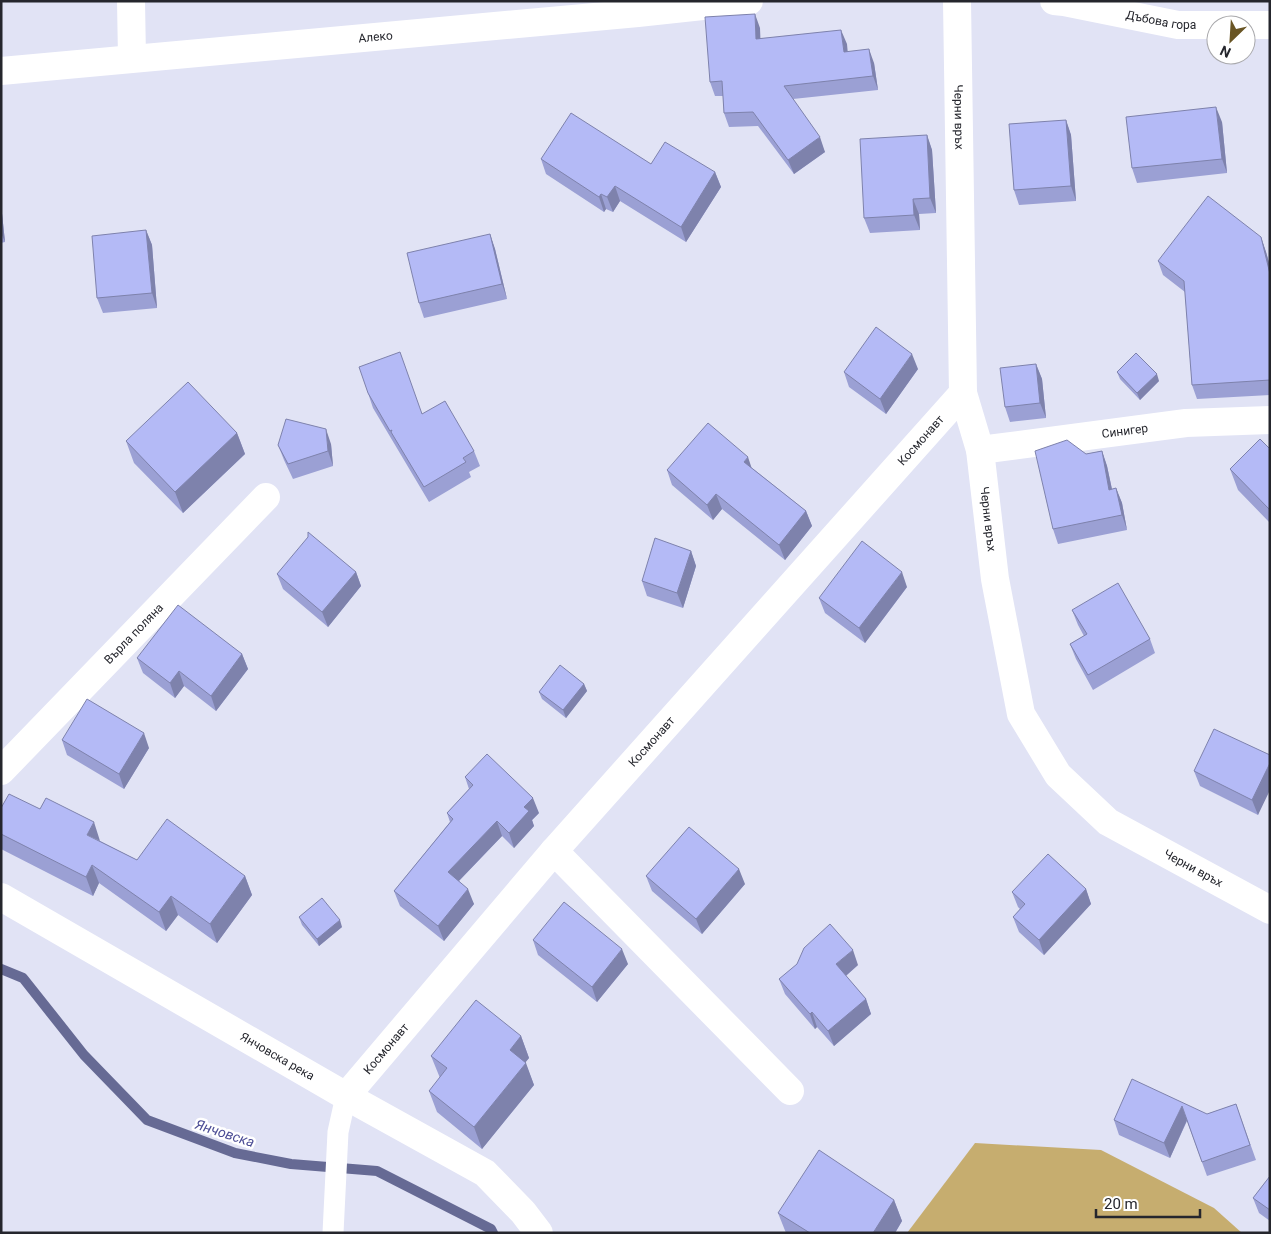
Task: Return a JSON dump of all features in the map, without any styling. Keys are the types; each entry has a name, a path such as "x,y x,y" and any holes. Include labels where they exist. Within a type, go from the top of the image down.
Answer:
{"street":[{"path":"131,1 132,58"},
{"name":"Алеко","path":"1,70 638,7 749,1"},
{"name":"Черни връх","path":"957,1 963,393 980,450 995,579 1021,714 1058,775 1108,822 1270,910"},
{"name":"Дъбова гора","path":"1054,1 1178,25 1270,25"},
{"name":"Космонавт","path":"346,1096 554,851 963,393"},
{"name":"Синигер","path":"980,450 1186,423 1270,420"},
{"name":"Върла поляна","path":"1,771 266,497"},
{"path":"554,851 790,1091"},
{"name":"Янчовска река","path":"1,897 346,1096 485,1173 523,1212 539,1233"}],"lane":[{"path":"333,1233 338,1132 346,1096"}],"shaded area":[{"path":"975,1143 1101,1150 1214,1208 1242,1233 907,1233"}],"building":[{"path":"755,14 756,39 841,30 844,52 869,49 873,76 784,86 820,137 788,160 753,112 724,113 722,81 710,82 705,17"},
{"path":"1216,107 1222,159 1132,168 1126,117"},
{"path":"571,113 651,164 665,142 715,172 681,227 615,186 607,197 601,194 599,197 541,159"},
{"path":"1066,120 1071,186 1014,190 1009,124"},
{"path":"927,135 930,198 913,199 914,215 864,218 860,139"},
{"path":"1208,196 1261,237 1270,274 1270,380 1192,385 1184,281 1158,261"},
{"path":"146,230 152,293 97,298 92,236"},
{"path":"490,234 502,284 419,303 407,253"},
{"path":"876,327 912,354 880,399 844,372"},
{"path":"400,352 422,414 445,401 474,451 463,458 466,462 424,487 391,432 392,430 390,431 368,393 359,367"},
{"path":"1136,353 1157,374 1137,393 1117,372"},
{"path":"1036,364 1040,403 1005,407 1000,368"},
{"path":"188,382 237,433 175,492 126,441"},
{"path":"286,419 326,429 328,451 288,464 278,445"},
{"path":"708,423 748,457 744,462 806,511 779,545 716,494 707,505 667,470"},
{"path":"1260,439 1270,449 1270,510 1230,469"},
{"path":"1067,440 1086,454 1102,451 1109,490 1116,488 1122,515 1053,529 1035,451"},
{"path":"308,532 356,572 322,612 277,574 308,537"},
{"path":"655,538 691,551 677,593 642,581"},
{"path":"862,541 902,572 859,628 819,598"},
{"path":"1118,583 1150,639 1088,675 1070,644 1087,634 1072,610"},
{"path":"178,605 242,654 211,696 179,671 170,683 137,658"},
{"path":"560,665 584,684 563,710 539,692"},
{"path":"87,699 144,733 119,774 62,740"},
{"path":"1214,729 1270,755 1270,763 1252,800 1194,771"},
{"path":"487,754 533,798 524,807 529,811 509,833 497,821 448,872 468,889 438,926 394,891 453,819 447,813 473,785 465,777"},
{"path":"9,794 40,809 46,798 94,822 87,835 137,860 167,819 245,876 210,924 171,896 159,912 92,865 86,877 1,834 1,808"},
{"path":"689,827 739,869 696,919 646,876"},
{"path":"1048,854 1086,889 1039,940 1013,917 1025,904 1012,892"},
{"path":"322,898 340,920 317,939 299,917"},
{"path":"564,902 622,949 592,987 533,940"},
{"path":"830,924 853,950 836,964 866,999 828,1031 779,979 797,964 804,948"},
{"path":"476,1000 521,1036 510,1050 526,1063 474,1127 429,1091 447,1068 431,1056"},
{"path":"1132,1079 1207,1114 1236,1104 1250,1145 1202,1162 1182,1106 1164,1143 1114,1120"},
{"path":"819,1150 894,1200 873,1233 810,1233 778,1213"},
{"path":"1270,1176 1270,1210 1253,1198"}],"waterway":[{"name":"Янчовска","path":"1,969 23,978 84,1055 147,1120 235,1153 291,1164 377,1171 491,1229 493,1233"}]}
